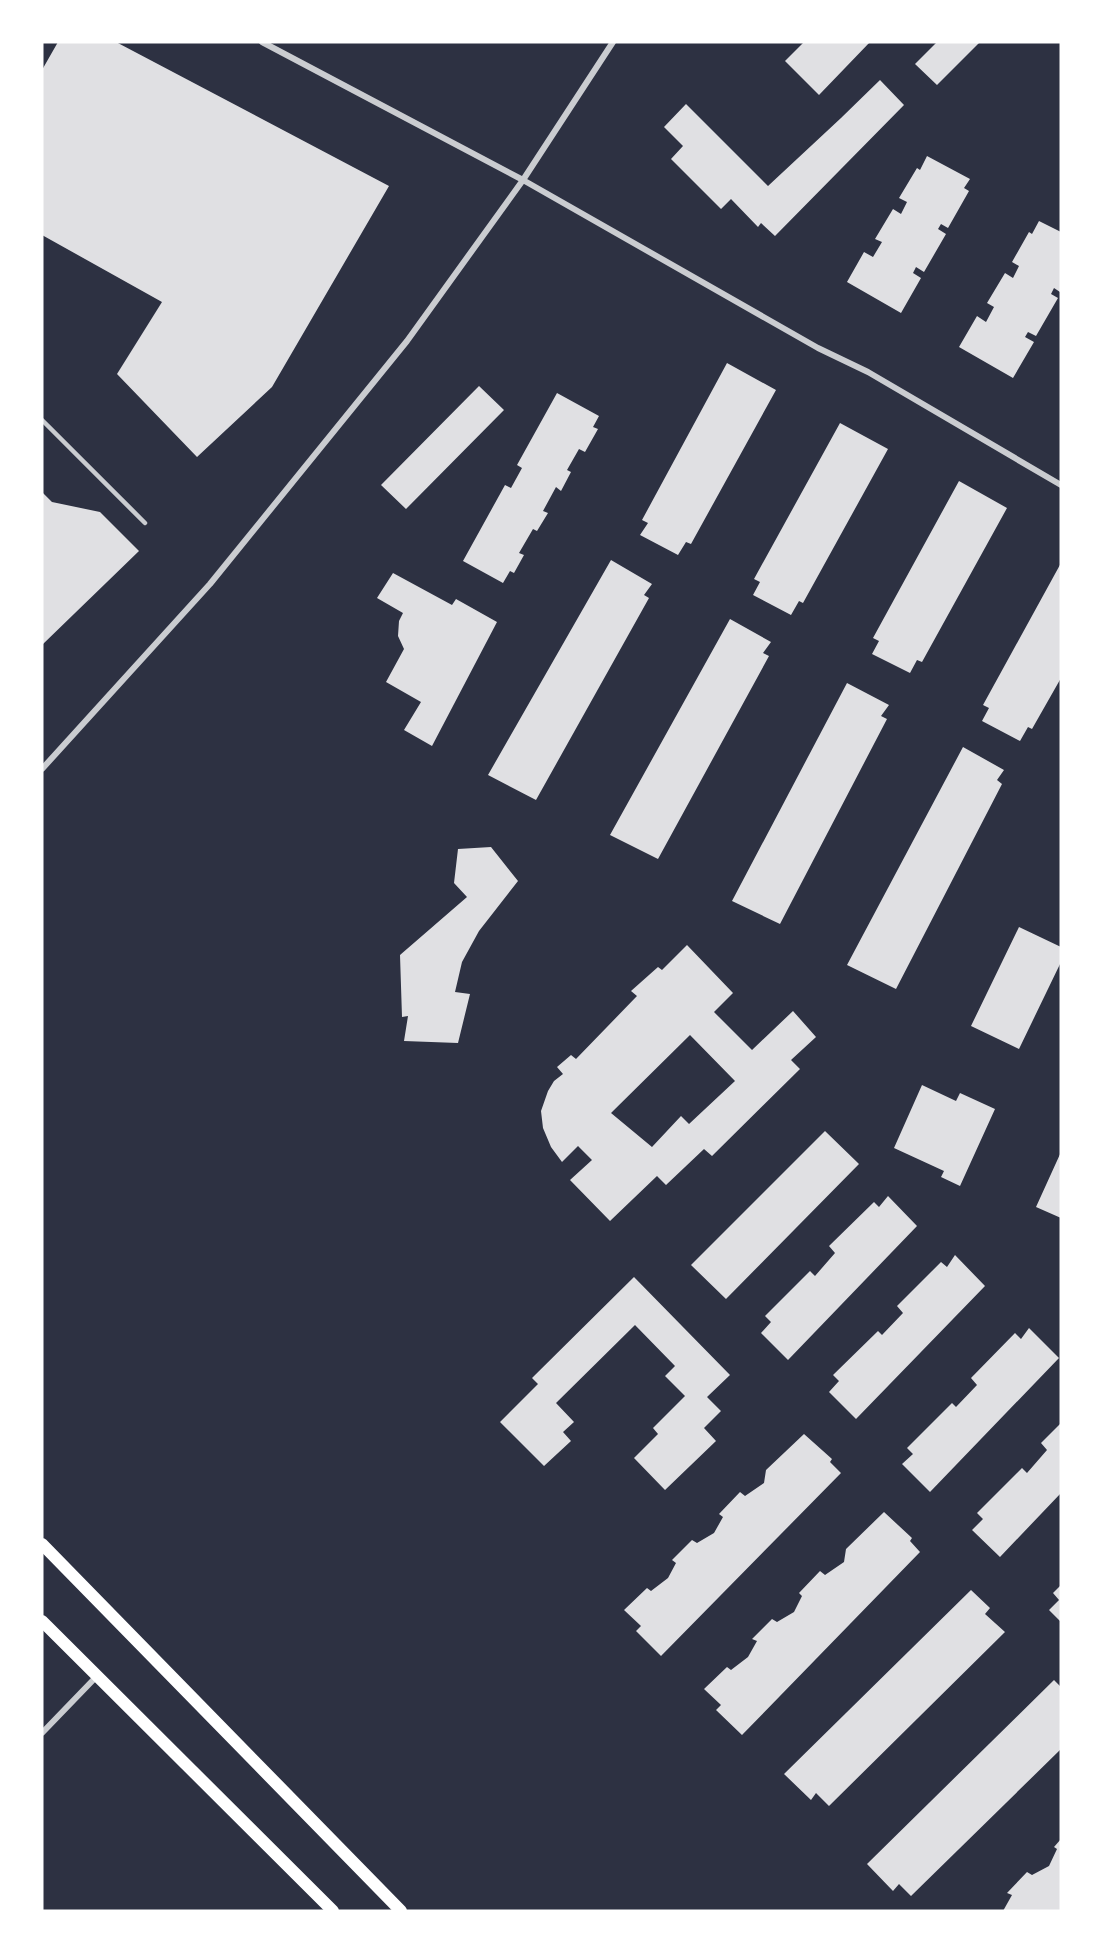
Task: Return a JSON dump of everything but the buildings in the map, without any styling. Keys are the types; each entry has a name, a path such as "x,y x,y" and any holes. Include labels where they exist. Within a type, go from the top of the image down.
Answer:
{"main road":[{"path":"42,1544 401,1911"},
{"path":"42,1621 333,1911"}],"street":[{"path":"262,42 523,180 818,348 868,372 1061,485"},
{"path":"42,769 210,584 407,341 523,180 613,42"},
{"path":"42,1733 97,1676"}],"lane":[{"path":"42,420 145,523"}]}
